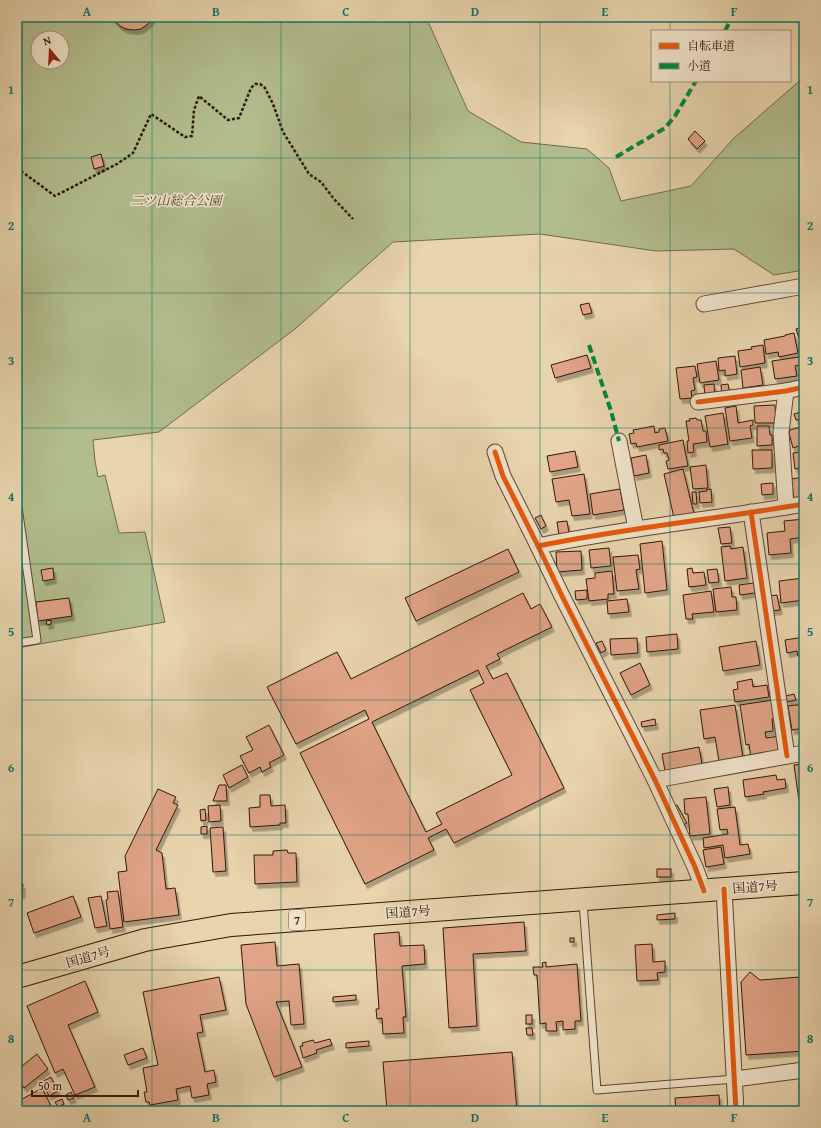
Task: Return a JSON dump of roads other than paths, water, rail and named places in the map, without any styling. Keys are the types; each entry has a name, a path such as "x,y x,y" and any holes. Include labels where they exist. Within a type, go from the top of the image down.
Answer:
{"highway":[{"name":"国道7号","path":"17,977 145,940 231,925 804,883"}],"street":[{"path":"704,304 804,286"},
{"path":"698,402 786,391 804,387"},
{"path":"786,391 781,432 786,507"},
{"path":"619,441 636,528"},
{"path":"495,452 503,476 655,780 695,867 714,890 736,1111"},
{"path":"538,546 574,538 636,528 804,504"},
{"path":"751,512 787,756"},
{"path":"655,780 804,753"},
{"path":"734,1079 804,1070"}],"lane":[{"path":"17,500 37,640 17,643"},
{"path":"583,900 597,1090 734,1079"}],"park label":[{"name":"二ツ山総合公園","path":"176,200"}]}
